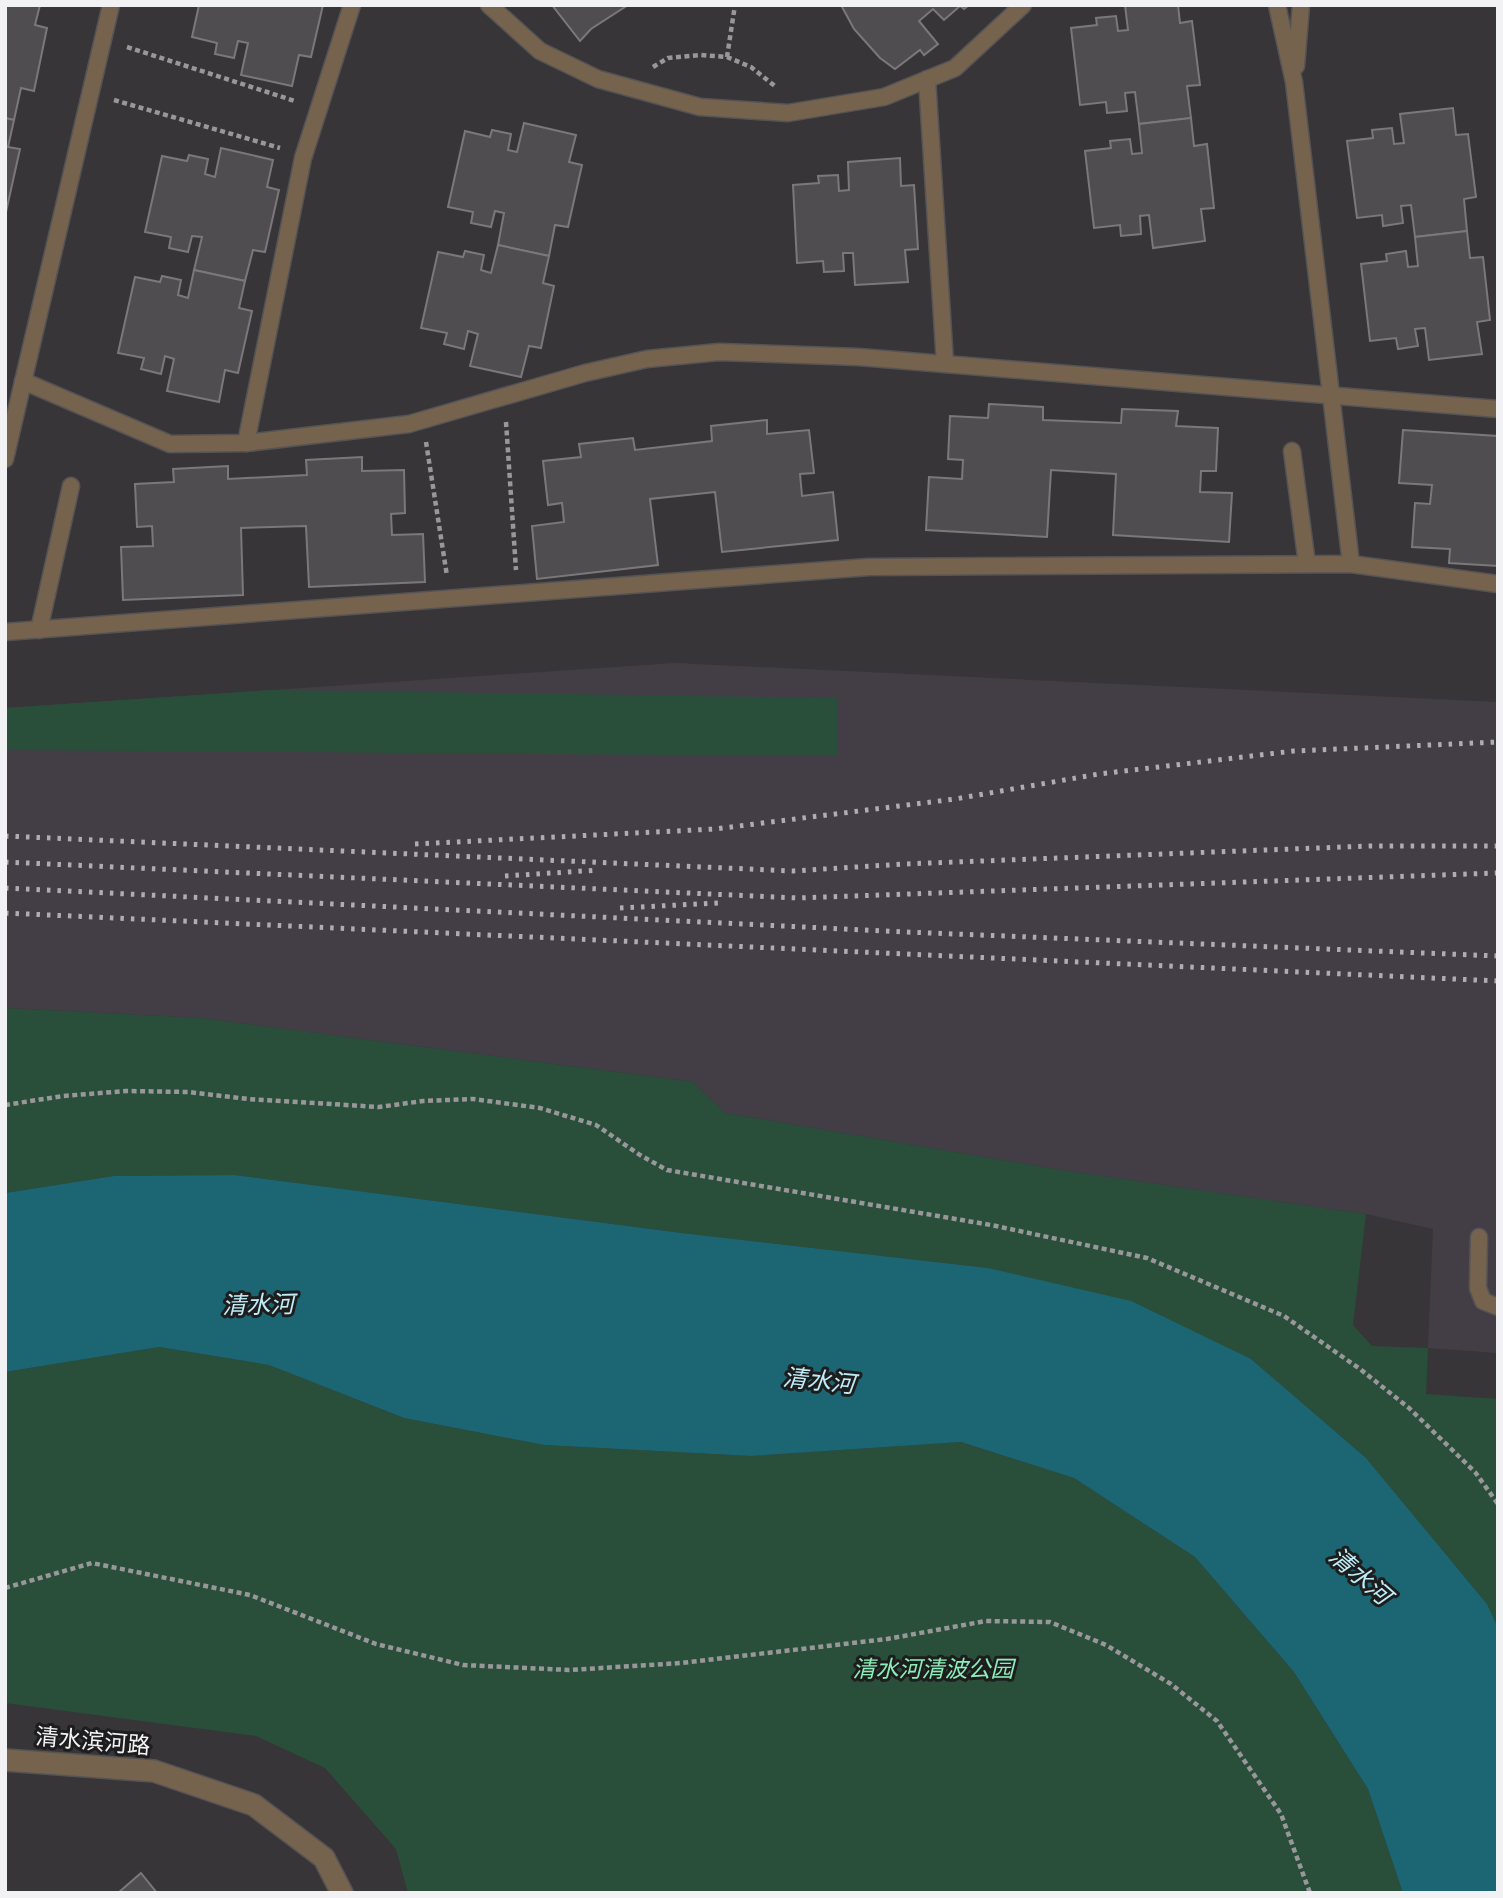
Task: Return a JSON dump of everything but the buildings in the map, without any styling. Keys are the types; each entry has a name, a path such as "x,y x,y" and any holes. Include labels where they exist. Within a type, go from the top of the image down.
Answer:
{"street":[{"name":"清水滨河路","path":"5,1760 154,1771 254,1805 324,1858 342,1893"}],"lane":[{"path":"5,459 111,5"},
{"path":"246,443 304,156 352,5"},
{"path":"489,5 540,51 598,79 700,107 796,112 884,97 955,68 1023,5"},
{"path":"1277,5 1294,82 1351,564"},
{"path":"1294,82 1301,5"},
{"path":"927,79 945,364"},
{"path":"23,381 170,444 246,443 409,425 585,373 647,359 719,352 859,357 1498,409"},
{"path":"1292,451 1307,564"},
{"path":"39,630 71,486"},
{"path":"5,632 869,567 1351,564 1498,584"},
{"path":"1479,1237 1478,1288 1483,1301 1498,1307"}],"path":[{"path":"727,57 735,5"},
{"path":"103,40 319,109"},
{"path":"622,86 668,58 701,55 727,57 751,67 775,87 796,112"},
{"path":"90,93 304,156"},
{"path":"504,396 517,592"},
{"path":"423,421 451,597"},
{"path":"5,1105 63,1096 126,1091 188,1092 248,1099 379,1107 423,1101 473,1099 513,1104 540,1108 596,1125 667,1170 991,1225 1147,1258 1284,1316 1360,1369 1409,1408 1475,1472 1498,1504"},
{"path":"5,1588 92,1563 250,1595 376,1644 463,1665 569,1670 681,1663 859,1643 986,1620 1050,1622 1107,1645 1171,1684 1217,1721 1281,1814 1310,1893"}],"shaded area":[{"path":"675,663 1498,702 1498,1353 1428,1348 1433,1229 1366,1214 1073,1172 725,1113 693,1082 201,1018 5,1008 5,708"}],"green space":[{"path":"271,690 838,698 837,756 5,750 5,708"},
{"path":"5,1008 201,1018 693,1082 725,1113 1073,1172 1366,1214 1353,1325 1372,1346 1428,1348 1426,1394 1498,1399 1498,1628 1487,1604 1366,1458 1251,1359 988,1268 682,1233 235,1175 114,1176 5,1193"},
{"name":"清水河清波公园","path":"159,1347 269,1365 404,1418 544,1445 751,1456 961,1442 1074,1478 1195,1557 1294,1672 1368,1789 1403,1893 408,1893 396,1849 325,1768 256,1736 5,1703 5,1372"}],"water":[{"name":"清水河","path":"235,1175 682,1233 988,1268 1131,1301 1251,1359 1366,1458 1487,1604 1498,1628 1498,1893 1403,1893 1368,1789 1294,1672 1195,1557 1074,1478 961,1442 751,1456 544,1445 404,1418 269,1365 159,1347 5,1372 5,1193 114,1176"}],"railway":[{"path":"415,844 715,829 955,799 1099,774 1294,751 1498,742"},
{"path":"5,836 793,871 904,864 1369,846 1498,846"},
{"path":"5,862 798,898 1498,873"},
{"path":"505,876 599,870"},
{"path":"5,888 906,932 1498,956"},
{"path":"620,908 718,903"},
{"path":"5,913 1498,981"}]}
